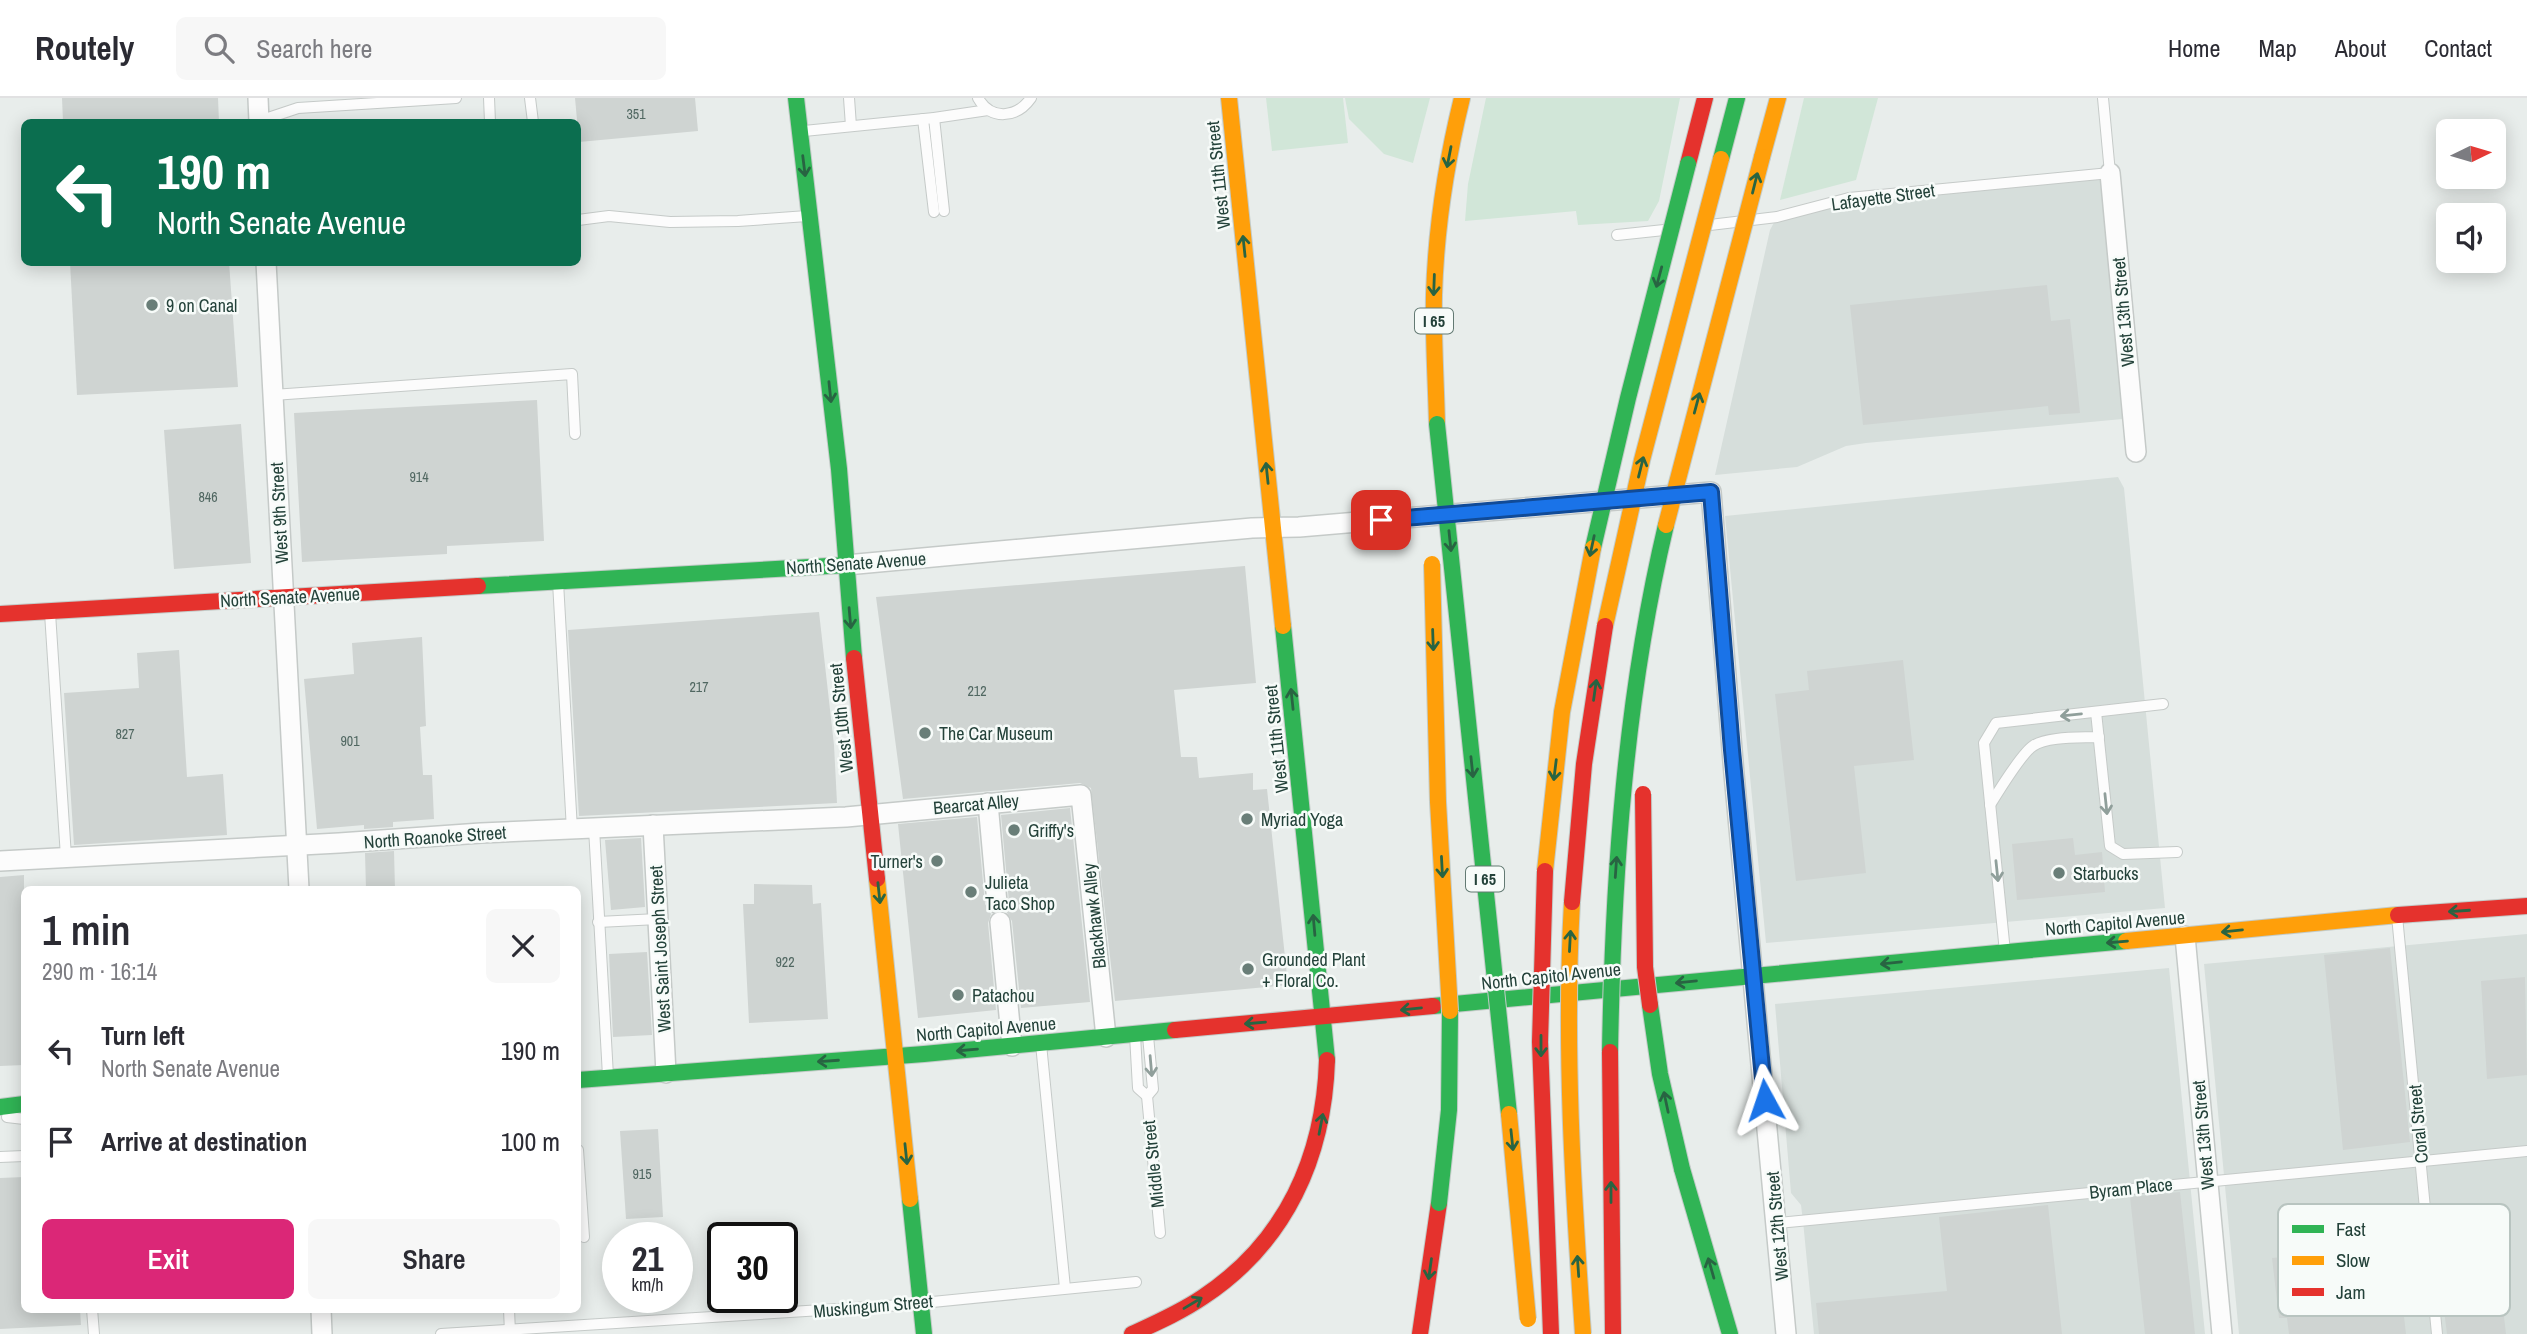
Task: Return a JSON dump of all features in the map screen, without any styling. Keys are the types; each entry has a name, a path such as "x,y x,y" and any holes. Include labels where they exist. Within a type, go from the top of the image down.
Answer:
{"main road":[{"name":"West 10th Street","path":"796,98 840,482 846,565 924,1334"},
{"name":"West 11th Street","path":"1132,1334 1211,1292 1248,1261 1285,1216 1309,1170 1322,1120 1327,1079 1323,1017 1229,98"},
{"name":"I 65","path":"1462,98 1450,147 1439,217 1434,298 1437,425 1506,1080 1529,1334"},
{"path":"1583,1334 1568,1012 1571,912 1585,761 1601,644 1616,569 1737,98"},
{"path":"1613,1334 1610,960 1622,787 1643,637 1680,468 1778,98"},
{"path":"1551,1334 1541,1092 1540,963 1552,793 1571,654 1594,533 1703,102"},
{"path":"1420,1334 1449,1110 1451,1023 1438,802 1431,582 1437,425"},
{"name":"North Senate Avenue","path":"0,614 846,565"},
{"path":"1643,637 1643,757"},
{"path":"1643,784 1645,967 1660,1074 1682,1169 1730,1334"},
{"name":"North Capitol Avenue","path":"581,1080 1012,1046 2397,915 2527,906"},
{"path":"0,1107 21,1104"}],"street":[{"path":"258,98 259,119"},
{"name":"West 13th Street","path":"2110,173 2136,452"},
{"name":"West 9th Street","path":"266,266 299,886"},
{"name":"North Senate Avenue","path":"846,565 1711,492"},
{"name":"West 12th Street","path":"1711,492 1730,735 1787,1334"},
{"name":"Bearcat Alley","path":"871,814 1081,795"},
{"name":"Blackhawk Alley","path":"1081,795 1106,1037"},
{"path":"988,803 1012,1046"},
{"name":"North Roanoke Street","path":"0,861 871,814"},
{"name":"West Saint Joseph Street","path":"653,825 666,1073"},
{"name":"West 13th Street","path":"2185,936 2222,1334"},
{"path":"321,1313 322,1334"}],"lane":[{"path":"267,119 298,108 456,98"},
{"path":"489,98 490,119"},
{"path":"530,98 533,119"},
{"path":"849,98 851,126"},
{"path":"978,98 988,110"},
{"path":"800,131 988,110 1005,115 1015,113 1031,98"},
{"path":"2103,98 2110,173"},
{"path":"923,119 939,211 934,118"},
{"name":"Lafayette Street","path":"1697,226 1777,217 1849,198 2110,173"},
{"path":"581,220 609,216 670,222 738,221 810,216"},
{"path":"1617,235 1683,228"},
{"path":"273,395 572,374 575,434"},
{"path":"558,582 572,830"},
{"path":"50,611 66,857"},
{"path":"2005,952 1984,743 1996,723 2163,705"},
{"path":"2096,712 2110,846 2123,855 2177,852"},
{"path":"1990,805 2032,746 2054,740 2099,737"},
{"path":"594,828 609,1078"},
{"name":"Coral Street","path":"2397,915 2425,1204"},
{"path":"598,922 658,919"},
{"name":"Middle Street","path":"1141,1034 1153,1089 1147,1096 1160,1233"},
{"path":"1041,1043 1065,1288"},
{"path":"0,1116 21,1119"},
{"name":"Byram Place","path":"1777,1223 2527,1151"},
{"path":"0,1157 21,1156"},
{"path":"581,1194 584,1237"},
{"name":"Muskingum Street","path":"441,1334 510,1332 921,1303 1136,1282"},
{"path":"92,1313 94,1334"},
{"path":"509,1313 510,1332"},
{"name":"Coral Street","path":"2435,1316 2437,1334"}],"shaded area":[{"path":"2110,173 2133,418 1866,443 1846,446 1797,467 1715,475 1770,230 1777,217 1849,198"},
{"path":"2118,477 2124,488 2165,908 1766,943 1725,516"},
{"path":"2527,934 2527,1334 2239,1334 2204,964"},
{"path":"2169,968 2205,1334 1814,1334 1801,1205 1791,1193 1775,1004"}],"green space":[{"path":"1266,98 1343,98 1348,143 1272,151"},
{"path":"1345,98 1430,98 1413,163 1384,154 1349,119"},
{"path":"1486,98 1680,98 1659,201 1648,221 1578,225 1576,211 1465,221 1468,184"},
{"path":"1804,98 1878,98 1856,180 1780,200"}],"building":[{"path":"62,98 218,98 219,119 63,119"},
{"path":"575,98 695,98 698,131 581,142 581,119 577,119"},
{"name":"9 on Canal","path":"70,266 229,266 238,387 77,395"},
{"path":"2047,285 2051,321 2070,319 2080,413 2049,415 2048,406 1863,425 1850,305"},
{"path":"537,400 544,541 447,546 447,554 302,562 294,413"},
{"path":"241,424 251,563 174,569 164,430"},
{"path":"1245,566 1256,683 1174,690 1181,757 1197,757 1199,778 1253,773 1253,790 1267,789 1288,985 1115,1001 1091,788 1080,783 903,799 876,597"},
{"path":"819,612 834,745 837,803 579,816 568,630"},
{"path":"422,637 426,726 420,727 423,775 432,775 434,819 393,822 393,827 364,829 364,825 317,829 304,679 354,674 352,643"},
{"path":"179,650 187,777 223,774 227,835 74,845 64,693 139,688 137,653"},
{"path":"1903,660 1914,760 1854,766 1866,873 1796,881 1775,694 1809,690 1807,671"},
{"path":"1070,808 1090,1002 1021,1008 1012,921 1006,911 1009,902 1001,815"},
{"path":"977,817 985,904 991,914 988,923 996,1010 918,1018 898,824"},
{"path":"641,838 645,907 611,910 605,840"},
{"name":"Starbucks","path":"2073,838 2075,855 2102,852 2105,892 2017,900 2012,844"},
{"path":"394,851 395,886 366,886 365,853"},
{"path":"24,875 24,886 21,886 21,1065 0,1066 0,877"},
{"path":"754,884 812,885 813,904 821,903 828,1019 749,1023 743,904 754,904"},
{"path":"2390,948 2410,1142 2343,1150 2324,955"},
{"path":"647,952 652,1035 613,1037 609,954"},
{"path":"2525,977 2527,1075 2487,1079 2481,981"},
{"path":"658,1129 663,1217 626,1219 620,1131"},
{"path":"21,1177 21,1313 80,1313 81,1325 0,1329 0,1178"},
{"path":"2180,1192 2195,1334 2145,1334 2130,1197"},
{"path":"2048,1205 2062,1334 1819,1334 1816,1303 1947,1291 1939,1217"},
{"path":"2278,1257 2278,1309 2272,1258"},
{"path":"2404,1316 2406,1334 2289,1334 2287,1318 2279,1318"},
{"path":"2445,1316 2504,1316 2506,1334 2447,1334"}],"traffic: fast":[{"path":"796,98 839,469 854,658"},
{"path":"1721,159 1737,98"},
{"path":"1593,548 1688,164"},
{"path":"1437,424 1509,1114"},
{"path":"1610,1052 1618,853 1631,721 1640,655 1666,525"},
{"path":"478,586 846,565"},
{"path":"1283,626 1327,1060"},
{"path":"1433,1006 2126,941"},
{"path":"1650,1005 1660,1074 1682,1169"},
{"path":"1439,1203 1449,1110 1450,1011"},
{"path":"581,1080 924,1054 1175,1030"},
{"path":"0,1107 21,1104"},
{"path":"1682,1169 1730,1334"},
{"path":"910,1199 924,1334"}],"traffic: slow":[{"path":"1229,98 1283,626"},
{"path":"1437,424 1435,270 1447,171 1462,98"},
{"path":"1762,157 1778,98"},
{"path":"1666,525 1762,157"},
{"path":"1605,626 1642,460 1721,159"},
{"path":"1545,871 1562,712 1593,548"},
{"path":"1432,564 1438,802 1450,1011"},
{"path":"877,879 910,1199"},
{"path":"1572,902 1569,1064 1583,1334"},
{"path":"2126,941 2398,915"},
{"path":"1509,1114 1528,1319"}],"traffic: jam":[{"path":"1688,164 1705,98"},
{"path":"0,614 478,586"},
{"path":"1572,902 1584,764 1605,626"},
{"path":"854,658 877,879"},
{"path":"1643,794 1645,967 1650,1005"},
{"path":"1545,871 1540,1042 1551,1334"},
{"path":"2398,915 2527,906"},
{"path":"1175,1030 1433,1006"},
{"path":"1610,1052 1613,1334"},
{"path":"1132,1334 1186,1308 1232,1275 1257,1250 1278,1223 1295,1194 1318,1130 1327,1060"},
{"path":"1420,1334 1439,1203"}],"place":[{"name":"9 on Canal","path":"152,305"},
{"name":"The Car Museum","path":"925,733"},
{"name":"Myriad Yoga","path":"1247,819"},
{"name":"Griffy's","path":"1014,830"},
{"name":"Turner's","path":"937,861"},
{"name":"Starbucks","path":"2059,873"},
{"name":"Julieta Taco Shop","path":"971,892"},
{"name":"Grounded Plant + Floral Co.","path":"1248,969"},
{"name":"Patachou","path":"958,995"}],"route":[{"path":"1381,520 1711,492 1765,1100"}]}
